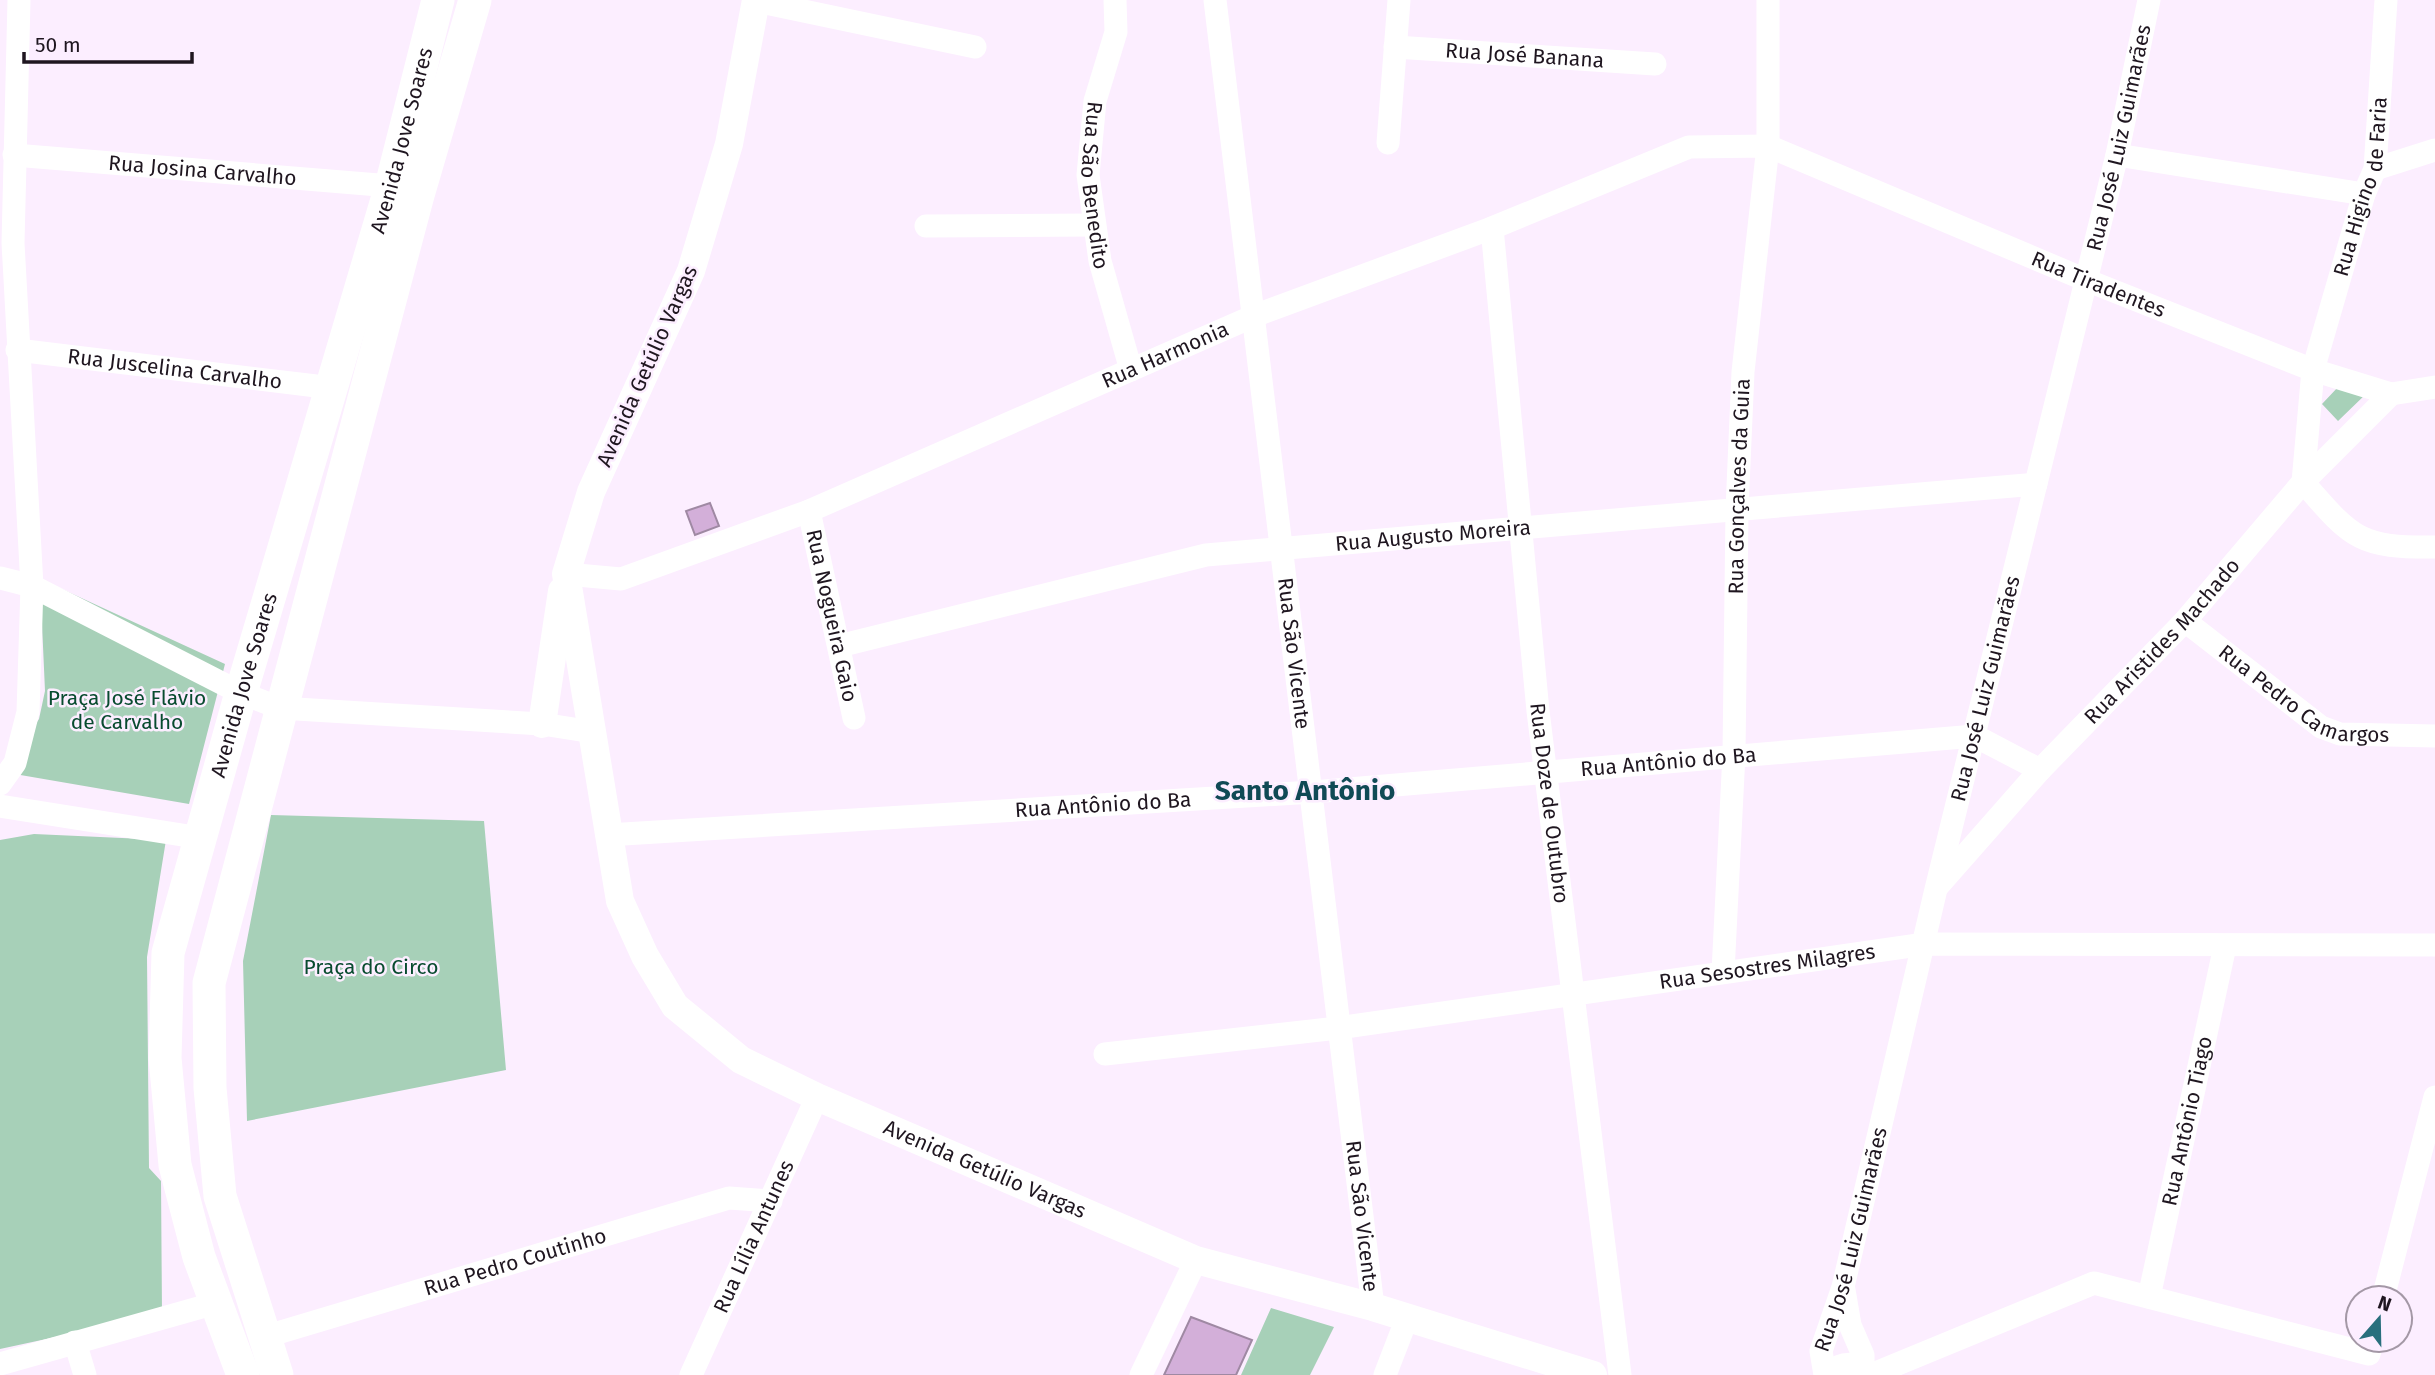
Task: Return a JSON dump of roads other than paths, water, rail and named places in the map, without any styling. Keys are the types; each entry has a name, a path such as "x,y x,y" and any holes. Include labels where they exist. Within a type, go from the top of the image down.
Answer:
{"main road":[{"name":"Avenida Jove Soares","path":"243,1375 199,1257 175,1165 165,1058 168,953 241,693 391,186 438,0"},
{"name":"Avenida Jove Soares","path":"277,1375 220,1196 211,1088 209,983 418,195 475,0"}],"street":[{"path":"0,784 15,763 28,712 32,586 9,168 19,0"},
{"name":"Rua São Benedito","path":"1115,0 1116,32 1095,101 1088,175 1093,225 1131,370"},
{"name":"Rua São Vicente","path":"1215,0 1313,792 1338,1028 1373,1307"},
{"path":"1388,143 1399,0"},
{"name":"Rua Gonçalves da Guia","path":"1723,972 1734,754 1737,509 1743,372 1768,146 1768,0"},
{"name":"Rua José Luiz Guimarães","path":"1825,1375 1821,1351 1843,1287 1936,889 2117,155 2149,0"},
{"name":"Rua Higino de Faria","path":"2304,482 2313,370 2364,194 2375,169 2386,0"},
{"path":"756,1 975,47"},
{"name":"Avenida Getúlio Vargas","path":"756,1 729,144 691,271 591,492 566,574 620,901 645,956 675,1006 741,1060 817,1097 1196,1260 1373,1307 1593,1375"},
{"name":"Rua José Banana","path":"1395,47 1655,64"},
{"name":"Rua Harmonia","path":"566,574 621,579 809,511 1254,316 1492,228 1689,147 1768,146"},
{"name":"Rua Tiradentes","path":"1768,146 2085,280 2313,370 2391,394 2435,387"},
{"path":"2375,169 2435,149"},
{"path":"2117,155 2364,194"},
{"name":"Rua Josina Carvalho","path":"9,168 391,186"},
{"path":"926,226 1093,225"},
{"name":"Rua Doze de Outubro","path":"1492,228 1546,773 1620,1375"},
{"name":"Rua Juscelina Carvalho","path":"17,350 332,388"},
{"name":"Rua Aristides Machado","path":"1936,889 2040,771 2185,621 2304,482 2391,394"},
{"path":"2304,482 2341,525 2371,544 2435,547"},
{"name":"Rua Augusto Moreira","path":"839,646 1206,555 2036,484"},
{"name":"Rua Nogueira Gaio","path":"809,511 854,718"},
{"path":"542,724 566,574"},
{"path":"0,578 32,586 241,693 280,708 542,724 593,732"},
{"name":"Rua Pedro Camargos","path":"2185,621 2321,727 2340,734 2435,736"},
{"path":"1975,736 2040,771"},
{"name":"Rua Antônio do Ba","path":"607,835 1313,792 1734,754 1975,736"},
{"path":"0,806 201,838"},
{"name":"Rua Sesostres Milagres","path":"1105,1054 1338,1028 1925,944 2435,945"},
{"name":"Rua Antônio Tiago","path":"2149,1297 2225,946"},
{"name":"Rua Lília Antunes","path":"691,1375 817,1097"},
{"path":"2388,1284 2435,1097"},
{"name":"Rua Pedro Coutinho","path":"264,1337 729,1198 771,1201"},
{"path":"1141,1375 1196,1260"},
{"path":"1831,1375 1843,1367 1867,1373 2094,1283 2344,1341"},
{"path":"1843,1287 1850,1325 1863,1355 1867,1373"},
{"path":"0,1364 216,1303"},
{"path":"1385,1375 1407,1318"},
{"path":"75,1342 85,1375"}],"district":[{"name":"Santo Antônio","path":"1305,790"}],"park label":[{"name":"Praça José Flávio de Carvalho","path":"127,710"},
{"name":"Praça do Circo","path":"371,967"}]}
